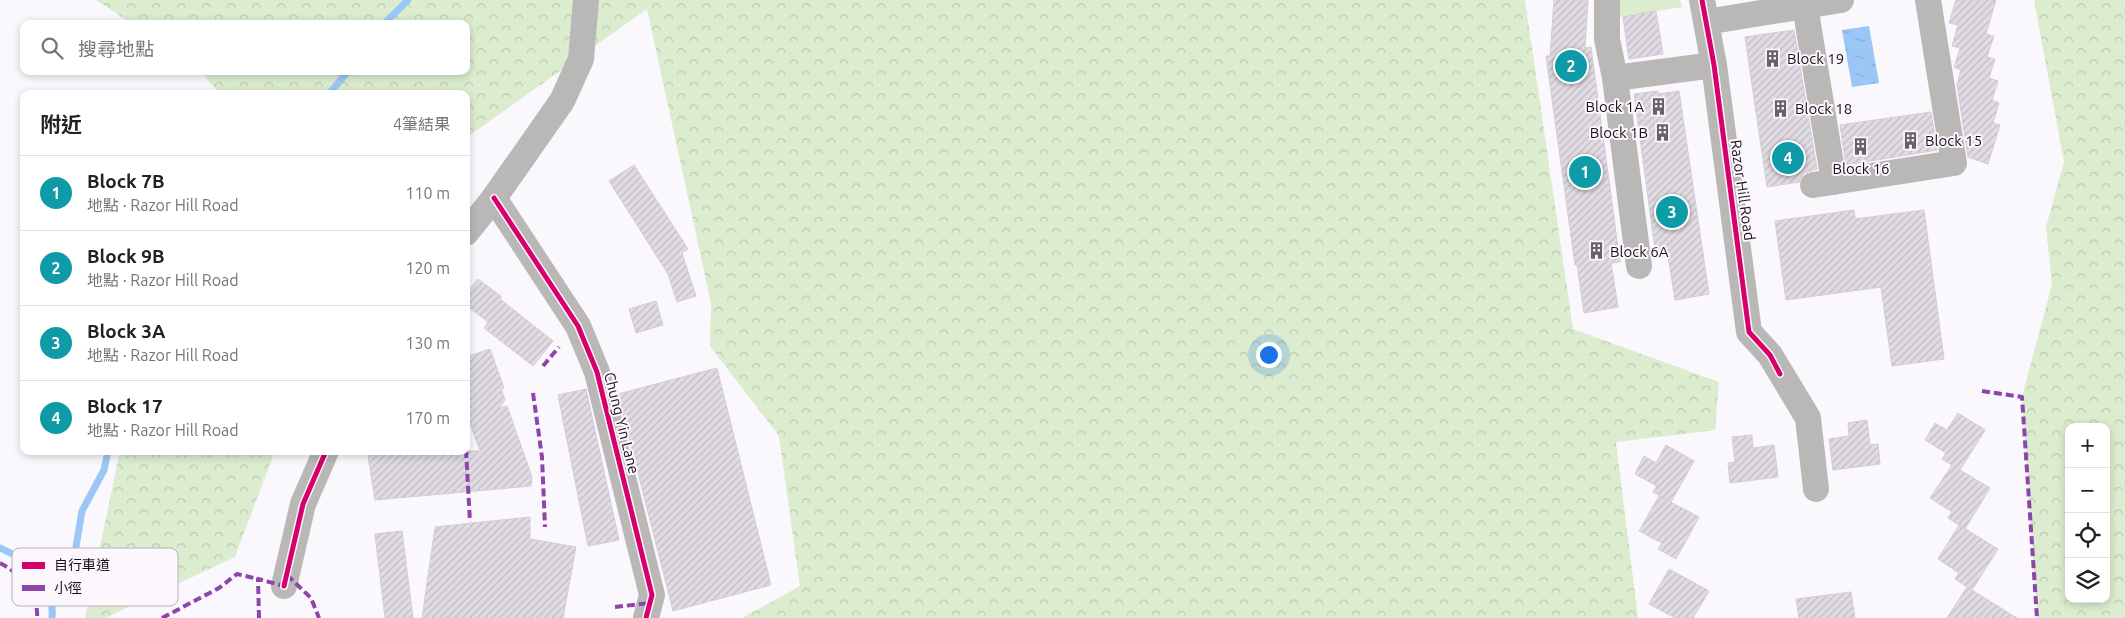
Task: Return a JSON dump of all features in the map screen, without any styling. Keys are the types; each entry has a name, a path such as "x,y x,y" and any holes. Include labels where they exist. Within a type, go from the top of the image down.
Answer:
{"street":[{"path":"470,228 494,198 562,101 581,60 586,0"},
{"path":"1607,0 1607,39 1615,78 1640,266"},
{"path":"1704,11 1805,6 1841,0"},
{"path":"1805,6 1823,184 1954,163 1928,0"},
{"name":"Razor Hill Road","path":"1704,11 1714,65 1749,332 1770,355 1808,418 1816,489"},
{"path":"1615,78 1714,65"},
{"name":"Chung Yin Lane","path":"494,198 578,326 597,372 652,595 646,618"},
{"path":"284,586 303,504 324,455"}],"green space":[{"path":"96,0 1525,0 1573,329 1719,382 1715,430 1616,442 1638,618 742,618 800,586 779,436 710,346 711,303 647,9 470,135 470,90 217,90 203,75 470,75 470,20 126,20"},
{"path":"1616,0 1680,0 1682,7 1615,18"},
{"path":"2034,0 2125,0 2125,618 2037,618 2022,397 2052,284 2046,227 2064,162"},
{"path":"119,455 273,455 235,557 178,584 178,548 100,548"},
{"path":"88,606 131,606 105,618 85,618"}],"water":[{"path":"1869,26 1879,83 1852,87 1842,30"}],"building":[{"path":"1554,0 1588,0 1585,48 1591,47 1620,262 1611,263 1618,307 1584,313 1577,265 1575,265 1546,56 1550,56"},
{"path":"1956,0 1996,0 1986,34 1994,36 1987,57 1995,59 1989,78 1998,81 1992,100 1999,103 1993,123 2000,125 1988,164 1968,157 1957,85 1961,70 1954,67 1960,48 1952,46 1958,25 1949,23"},
{"path":"1656,11 1663,54 1629,59 1623,17"},
{"path":"1794,30 1817,169 1804,173 1799,182 1767,187 1745,37"},
{"path":"1658,91 1658,94 1679,91 1709,294 1675,300 1668,255 1656,257 1634,94"},
{"path":"1931,112 1937,150 1846,165 1840,125"},
{"path":"634,165 688,249 682,253 696,296 677,302 668,274 609,181"},
{"path":"1854,210 1855,219 1924,210 1944,359 1892,366 1881,287 1786,300 1775,221"},
{"path":"478,279 553,341 533,366 484,328 488,322 470,308 470,289"},
{"path":"656,301 663,325 636,333 629,309"},
{"path":"490,349 504,388 501,389 505,400 499,408 507,406 532,477 531,486 375,500 368,456 470,455 470,451 480,451 470,423 470,356"},
{"path":"717,368 771,585 673,611 618,394"},
{"path":"586,389 619,540 588,546 558,395"},
{"path":"1958,413 1985,430 1960,470 1990,488 1965,529 1948,518 1952,512 1930,498 1952,465 1942,459 1946,453 1925,440 1935,423 1947,430"},
{"path":"1867,420 1870,445 1878,444 1880,464 1833,470 1829,439 1849,436 1848,423"},
{"path":"1752,435 1753,448 1774,445 1778,477 1730,483 1728,463 1735,462 1732,437"},
{"path":"1666,445 1694,461 1671,502 1653,492 1657,486 1635,474 1644,456 1656,463"},
{"path":"1659,496 1699,517 1676,559 1658,549 1662,543 1639,531"},
{"path":"530,517 530,539 576,547 563,618 422,618 435,527"},
{"path":"1959,525 1998,549 1972,590 1955,579 1959,573 1938,559"},
{"path":"402,531 413,618 385,618 375,534"},
{"path":"1669,569 1709,591 1693,618 1675,618 1649,604"},
{"path":"1967,587 2017,618 1947,618"},
{"path":"1851,592 1855,618 1799,618 1796,599"}],"waterway":[{"path":"388,20 408,0"},
{"path":"332,90 345,75"},
{"path":"76,548 82,511 104,470 107,455"},
{"path":"0,548 12,554"},
{"path":"52,606 52,618"}],"marked path":[{"path":"543,366 559,347"},
{"path":"1982,391 2022,397 2037,618"},
{"path":"533,393 542,457 545,527"},
{"path":"466,455 470,522"},
{"path":"0,563 12,571"},
{"path":"162,618 219,588 237,574 258,579"},
{"path":"287,575 311,598 319,618"},
{"path":"259,618 258,579 284,586"},
{"path":"615,607 650,603"},
{"path":"36,606 37,618"}],"cycle path":[{"path":"1702,0 1714,65 1749,332 1770,355 1780,374"},
{"path":"494,198 578,326 597,372 652,595 646,618"},
{"path":"284,586 303,504 324,455"}],"place":[{"name":"Block 19","path":"1773,58"},
{"name":"Block 9B","path":"1571,66"},
{"name":"Block 1A","path":"1658,106"},
{"name":"Block 18","path":"1781,108"},
{"name":"Block 1B","path":"1662,132"},
{"name":"Block 15","path":"1911,140"},
{"name":"Block 16","path":"1861,147"},
{"name":"Block 17","path":"1788,158"},
{"name":"Block 7B","path":"1585,172"},
{"name":"Block 3A","path":"1672,212"},
{"name":"Block 6A","path":"1596,251"}]}
